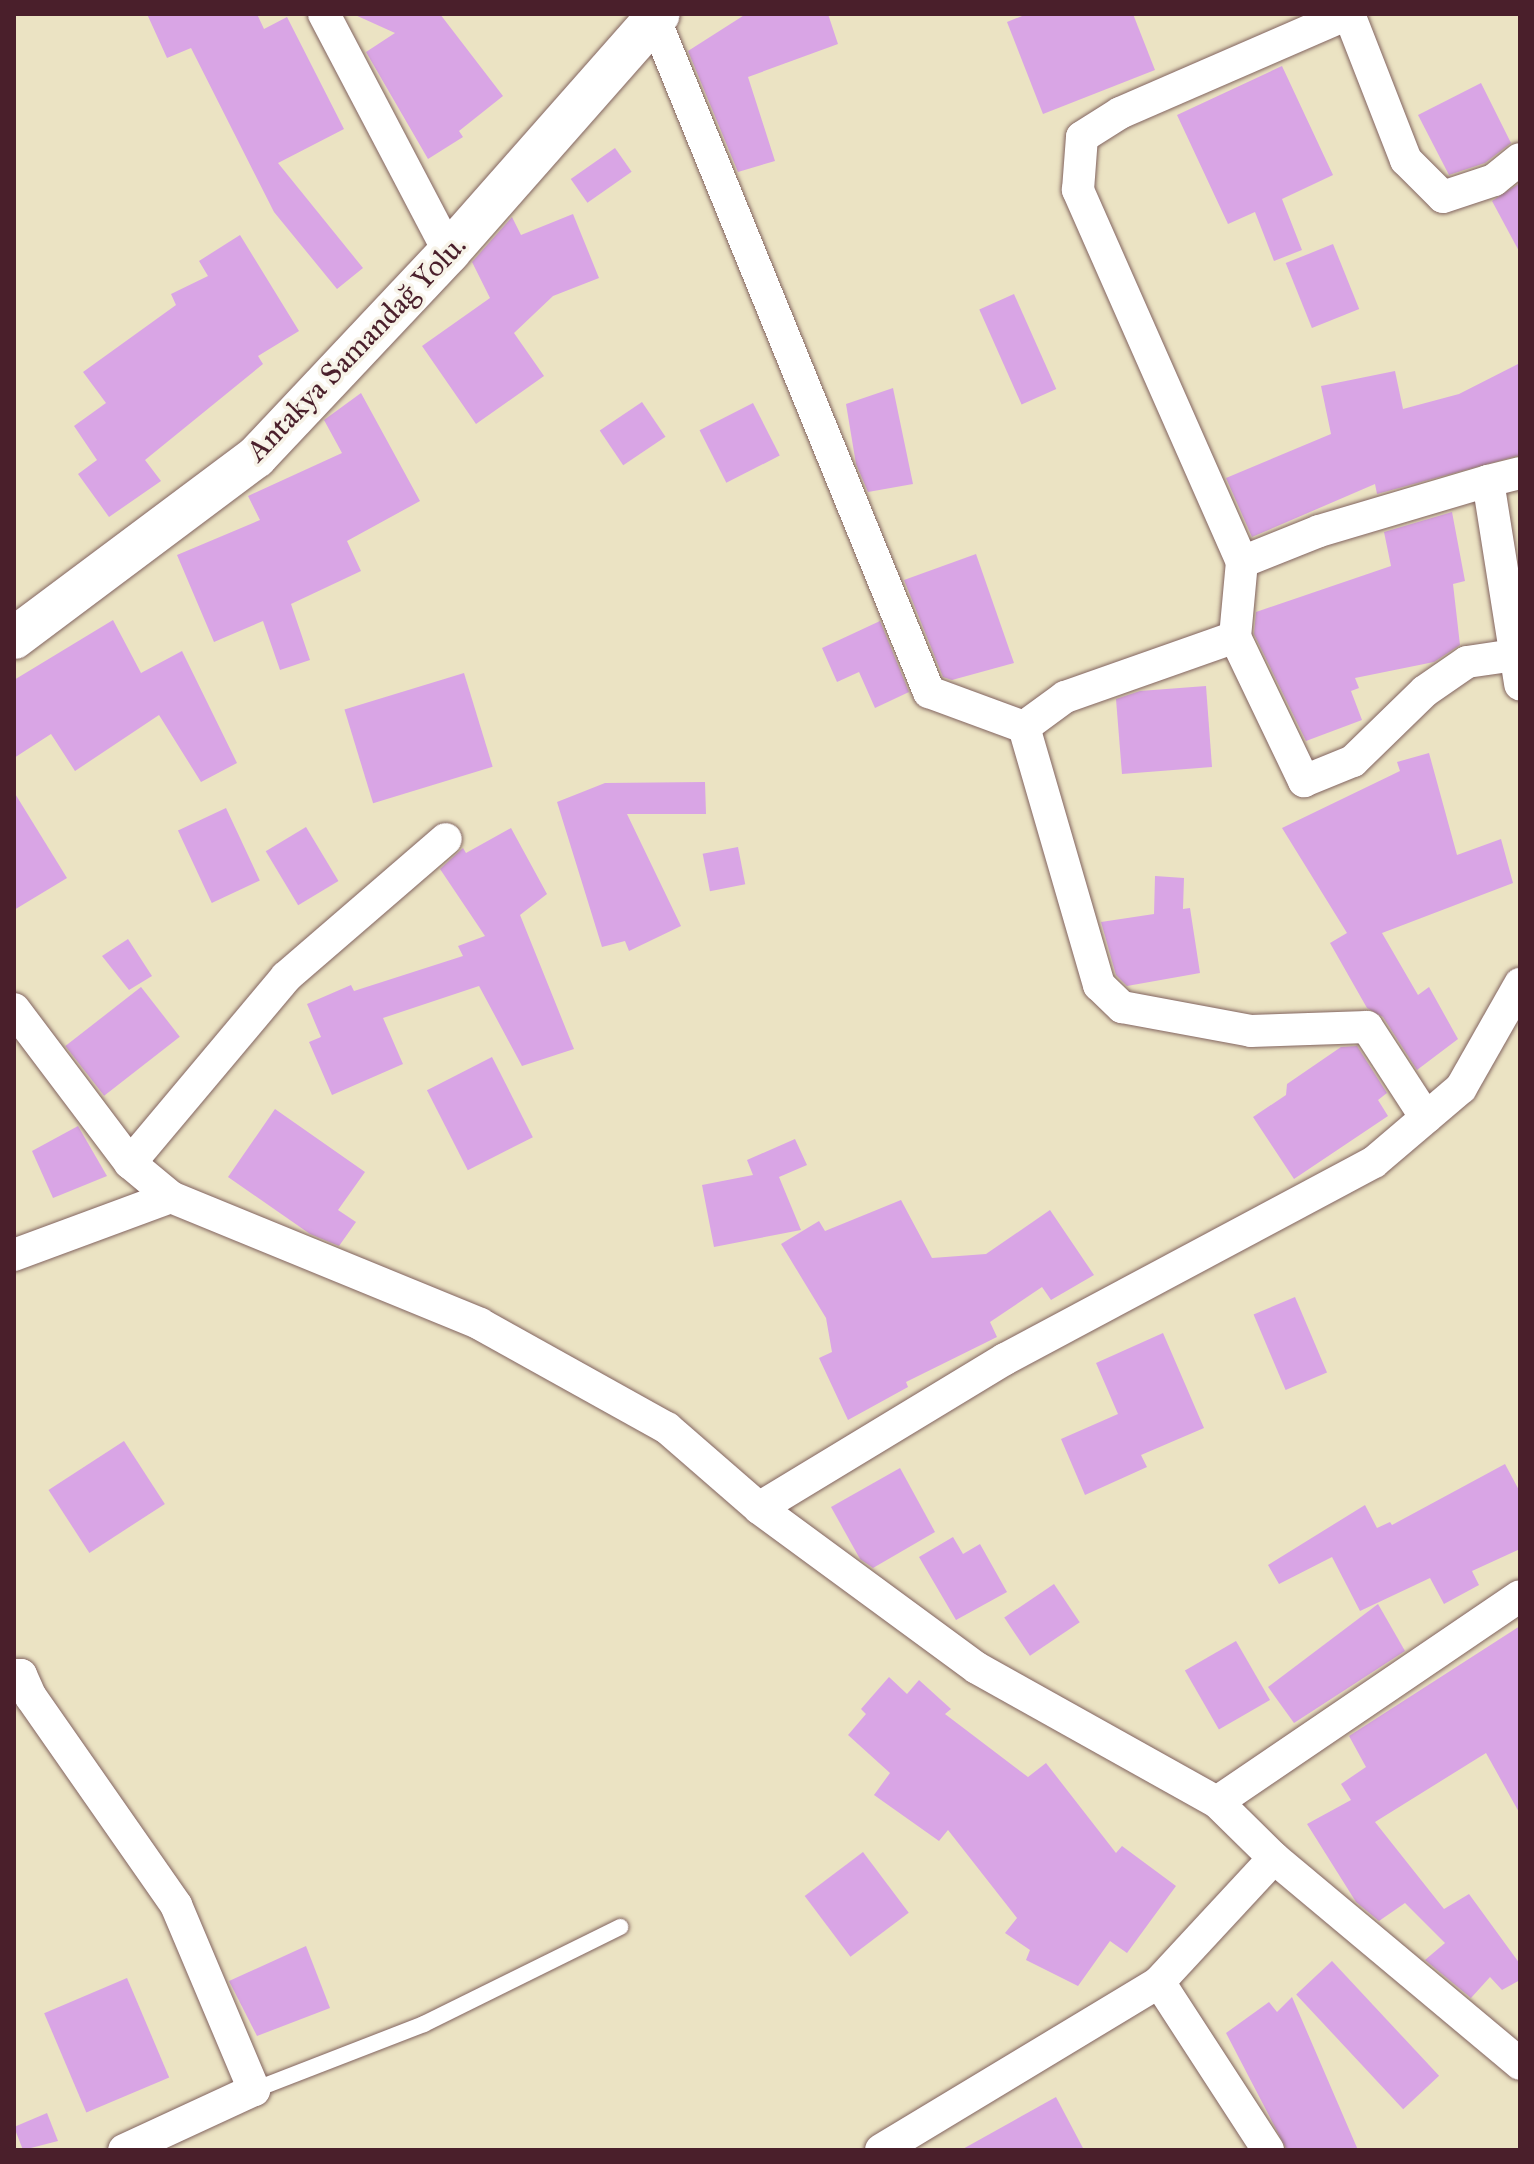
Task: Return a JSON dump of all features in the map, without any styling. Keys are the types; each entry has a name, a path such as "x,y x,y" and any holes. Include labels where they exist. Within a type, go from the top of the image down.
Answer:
{"street":[{"path":"324,14 449,252"},
{"path":"1488,481 1518,669 1467,662 1425,691 1353,761 1304,781 1235,637 1242,562 1078,190 1082,137 1120,113 1348,14 1406,160 1443,197 1494,180 1520,159"},
{"path":"657,17 929,692 1024,727"},
{"name":"Antakya Samandağ Yolu.","path":"14,638 256,457 449,252 657,17"},
{"path":"1242,562 1319,531 1520,473"},
{"path":"1024,727 1065,697 1235,637"},
{"path":"1024,727 1099,985 1122,1007 1251,1031 1367,1027 1426,1118"},
{"path":"130,1163 286,977 446,839"},
{"path":"759,1508 1005,1359 1374,1162 1461,1088 1520,984"},
{"path":"14,1009 130,1163 171,1197 480,1324 667,1428 759,1508 977,1668 1217,1802 1274,1858 1520,2064"},
{"path":"14,1255 171,1197"},
{"path":"1217,1802 1520,1596"},
{"path":"14,1675 21,1675 31,1697 176,1905 254,2090 165,2142 124,2150"},
{"path":"881,2150 1159,1982 1274,1858"},
{"path":"1159,1982 1268,2150"}],"lane":[{"path":"254,2090 424,2024 620,1927"}],"building":[{"path":"147,14 257,14 264,29 287,17 344,129 278,163 363,268 337,289 274,212 191,48 167,58"},
{"path":"353,14 440,14 503,96 459,131 463,137 428,159 366,52 395,33"},
{"path":"746,14 828,14 838,44 748,77 775,161 738,172 688,51"},
{"path":"1027,14 1133,14 1155,70 1043,114 1007,22"},
{"path":"1282,66 1333,175 1282,199 1302,250 1274,261 1255,212 1228,224 1177,115"},
{"path":"1481,83 1511,143 1485,163 1449,175 1418,115"},
{"path":"615,148 632,172 587,203 571,179"},
{"path":"1520,183 1520,253 1492,201"},
{"path":"573,214 599,278 553,296 514,333 544,376 476,424 422,346 490,298 472,262 512,217 521,235"},
{"path":"240,235 299,331 258,356 263,364 145,460 161,481 109,517 78,474 97,460 74,426 106,403 83,372 176,305 171,294 208,276 199,261"},
{"path":"1333,244 1359,309 1312,328 1286,263"},
{"path":"1014,294 1056,389 1022,404 979,309"},
{"path":"1520,363 1520,455 1377,494 1375,484 1252,537 1226,478 1331,434 1321,386 1395,371 1403,409 1459,394"},
{"path":"893,388 913,484 868,492 856,464 846,404"},
{"path":"361,393 420,501 347,541 361,571 291,604 310,660 280,670 263,621 214,642 177,555 260,520 248,496 342,453 324,420"},
{"path":"642,402 665,437 623,465 600,431"},
{"path":"753,403 780,456 726,483 700,430"},
{"path":"1452,512 1465,581 1453,584 1460,645 1434,662 1355,678 1359,688 1351,691 1362,720 1306,741 1254,634 1256,612 1391,566 1384,532"},
{"path":"976,554 1014,663 952,680 943,677 904,580"},
{"path":"113,620 141,673 182,651 237,763 201,782 159,715 75,771 51,734 14,758 14,680"},
{"path":"880,621 909,692 875,708 859,672 837,682 822,648"},
{"path":"464,673 493,767 373,803 344,710"},
{"path":"1206,686 1212,767 1122,774 1116,699 1140,691"},
{"path":"1429,753 1457,855 1501,839 1513,883 1382,933 1418,995 1429,987 1458,1039 1417,1070 1383,1017 1367,1008 1330,943 1347,933 1282,828 1400,771 1397,762"},
{"path":"705,782 706,814 627,814 681,926 629,951 625,941 602,947 557,802 605,783"},
{"path":"14,792 67,878 14,910"},
{"path":"226,808 260,881 212,903 178,830"},
{"path":"306,827 338,881 298,905 266,851"},
{"path":"511,828 547,894 520,915 574,1049 522,1066 479,986 383,1018 403,1064 332,1095 309,1042 321,1037 307,1004 351,985 354,991 463,956 458,946 485,936 440,869 463,848 466,853"},
{"path":"738,847 745,884 710,891 703,854"},
{"path":"1155,876 1184,878 1183,909 1190,908 1200,973 1127,986 1116,975 1101,922 1154,914"},
{"path":"128,939 152,976 129,990 102,956"},
{"path":"141,987 180,1037 104,1096 65,1046"},
{"path":"1357,1046 1387,1093 1378,1100 1388,1116 1294,1179 1253,1117 1286,1095 1287,1084 1341,1047"},
{"path":"492,1057 533,1137 468,1170 427,1090"},
{"path":"275,1109 365,1172 338,1210 356,1222 339,1246 310,1234 228,1177"},
{"path":"78,1126 107,1176 53,1198 32,1151"},
{"path":"795,1139 807,1165 779,1177 801,1230 714,1247 702,1185 753,1175 747,1160"},
{"path":"901,1200 932,1258 986,1254 1050,1210 1094,1275 1051,1300 1042,1287 990,1322 997,1337 906,1382 908,1387 848,1420 819,1358 832,1352 826,1318 781,1244 819,1221 825,1231"},
{"path":"1295,1297 1327,1372 1286,1390 1254,1315"},
{"path":"1163,1333 1204,1428 1141,1455 1147,1467 1085,1495 1061,1439 1118,1414 1096,1363"},
{"path":"124,1441 165,1504 89,1553 49,1490"},
{"path":"1505,1464 1520,1492 1520,1549 1472,1571 1479,1585 1444,1604 1430,1578 1360,1611 1332,1557 1279,1584 1268,1565 1365,1505 1377,1528 1390,1522 1392,1525"},
{"path":"900,1468 935,1532 873,1568 860,1559 831,1507"},
{"path":"953,1537 963,1554 980,1544 1007,1592 956,1620 919,1557"},
{"path":"1054,1584 1080,1622 1030,1656 1004,1618"},
{"path":"1378,1604 1405,1651 1294,1723 1268,1687"},
{"path":"1520,1626 1520,1814 1486,1753 1375,1822 1444,1909 1469,1894 1520,1964 1520,1980 1502,1990 1490,1977 1471,1998 1425,1960 1445,1943 1405,1903 1379,1921 1356,1902 1307,1824 1351,1800 1341,1784 1366,1767 1349,1736"},
{"path":"1236,1641 1270,1700 1219,1729 1185,1670"},
{"path":"889,1677 907,1694 919,1680 951,1709 945,1714 1028,1777 1046,1763 1116,1853 1122,1846 1176,1886 1127,1953 1110,1941 1078,1986 1026,1960 1030,1950 1005,1933 1017,1918 948,1830 939,1841 874,1795 890,1773 848,1735 866,1714 861,1709"},
{"path":"863,1852 909,1913 850,1957 805,1896"},
{"path":"306,1946 330,2008 257,2036 229,1981"},
{"path":"1332,1961 1439,2076 1403,2109 1296,1994"},
{"path":"127,1978 169,2077 86,2113 44,2013"},
{"path":"1292,1997 1358,2150 1287,2150 1226,2033 1269,2002 1277,2012"},
{"path":"1056,2097 1084,2150 961,2150"},
{"path":"47,2113 58,2141 23,2150 14,2127"}]}
